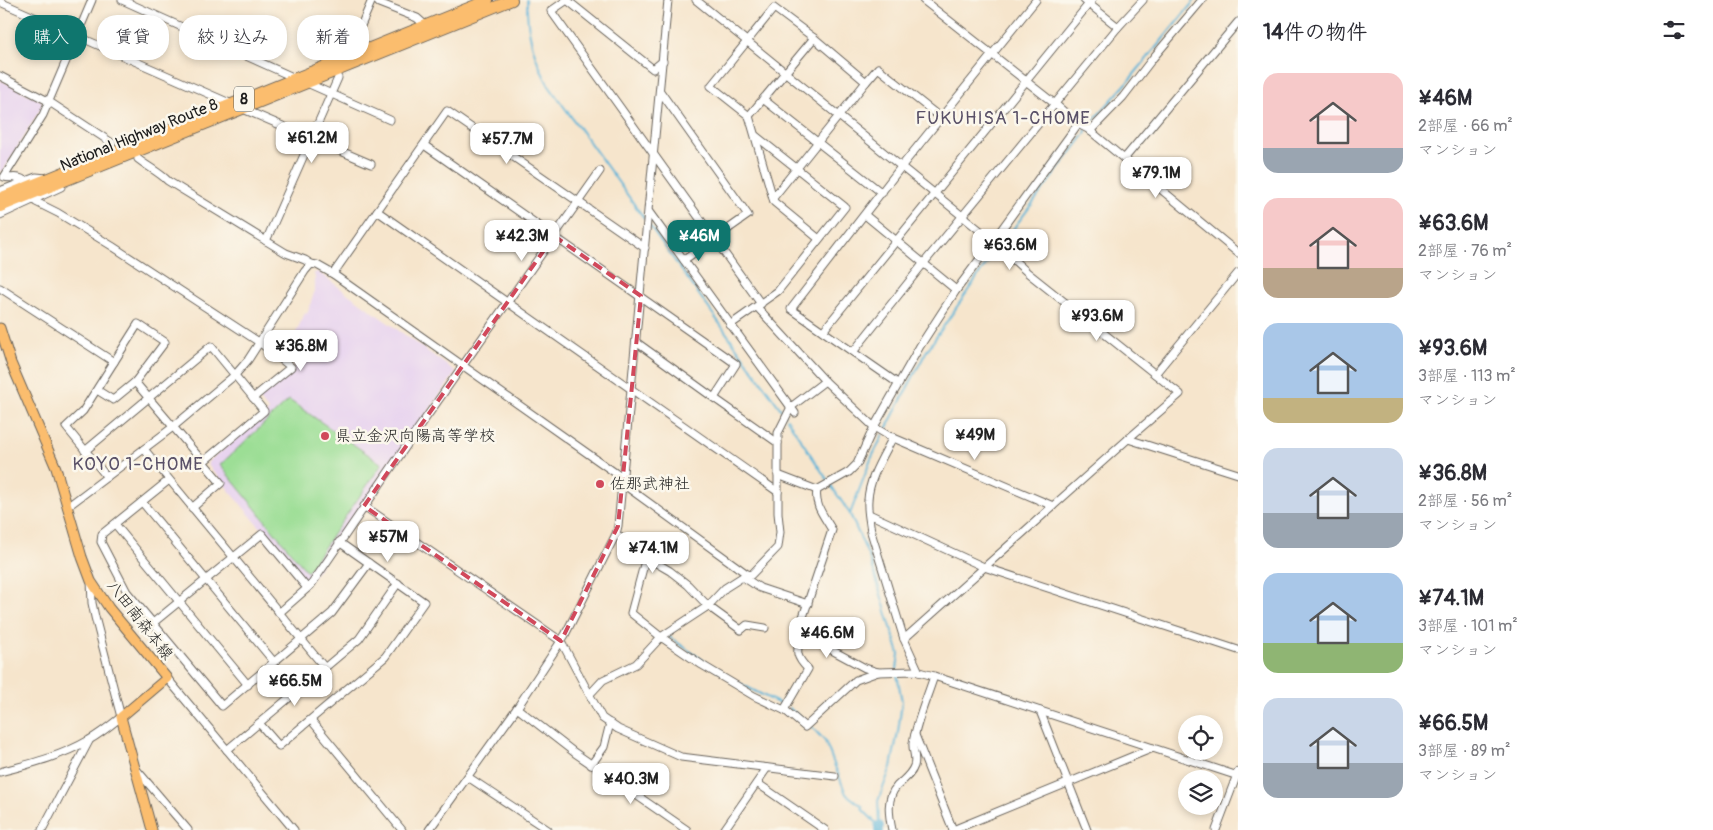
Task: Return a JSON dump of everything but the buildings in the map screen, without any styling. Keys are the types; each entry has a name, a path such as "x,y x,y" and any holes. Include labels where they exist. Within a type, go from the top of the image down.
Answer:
{"highway":[{"name":"National Highway Route 8","path":"0,198 488,0"},
{"name":"National Highway Route 8","path":"0,207 512,0"}],"main road":[{"name":"八田南森本線","path":"0,328 2,345 56,468 91,581 109,608 167,678 121,717"},
{"path":"121,717 152,830"}],"street":[{"path":"85,15 92,0"},
{"path":"122,0 295,78"},
{"path":"367,15 374,0 417,18 425,25"},
{"path":"663,62 652,68 567,0 550,11 715,239 759,305 825,381 876,428 891,437 1053,506"},
{"path":"429,830 517,708 561,641 616,534 624,481 668,0"},
{"path":"696,0 994,242 1028,273 1180,394 904,639"},
{"path":"924,0 1238,252"},
{"path":"900,384 791,308 901,167 1036,0"},
{"path":"853,352 962,216 1142,0"},
{"path":"1202,0 1153,58 1124,97 1085,128 956,290 920,346 857,464 841,477 818,489 816,495 821,514 832,530 798,632 865,668 879,672 915,672 934,676 1238,774 1216,830"},
{"path":"823,331 1026,81 1088,1 1118,27"},
{"path":"0,2 29,15"},
{"path":"819,239 774,202 749,116 711,86 774,8 814,38 866,82"},
{"path":"1124,159 1238,22"},
{"path":"749,116 814,38"},
{"path":"87,41 232,104"},
{"path":"22,179 2,176 43,115 66,60"},
{"path":"773,198 878,68 941,118"},
{"path":"0,76 48,101 112,143"},
{"path":"266,240 338,78"},
{"path":"307,83 390,120"},
{"path":"660,91 748,215 684,260"},
{"path":"764,99 882,193"},
{"path":"243,109 371,164"},
{"path":"332,274 447,111 645,248"},
{"path":"730,325 778,291 845,208 754,135"},
{"path":"424,145 736,364 714,398"},
{"path":"138,160 159,172 168,181 286,253 317,265 332,274 624,481 760,588 808,604"},
{"path":"0,215 102,167"},
{"path":"279,613 307,588 600,171"},
{"path":"0,191 36,177 49,178"},
{"path":"36,202 58,213 112,246 259,342 291,368 253,398"},
{"path":"377,210 778,492"},
{"path":"649,213 792,410"},
{"path":"865,215 956,290"},
{"path":"67,507 173,427 235,375 248,360 304,271 311,264"},
{"path":"1155,374 1238,272"},
{"path":"0,288 114,362"},
{"path":"97,390 113,400 135,382 165,342 138,324 83,411 66,427 107,477"},
{"path":"636,342 778,443"},
{"path":"85,450 211,346 264,411 203,462"},
{"path":"590,694 603,680 636,664 661,637 708,606 725,588 745,576 751,575 778,547 780,532 778,433 792,410 825,381"},
{"path":"135,382 220,484 192,508"},
{"path":"891,437 871,483 868,500 869,514 872,532 915,672"},
{"path":"1128,439 1238,474"},
{"path":"144,449 324,668"},
{"path":"1230,472 1238,466"},
{"path":"778,475 818,489"},
{"path":"169,480 102,534 101,542 127,592 222,706 332,613 369,563"},
{"path":"142,502 274,662"},
{"path":"364,506 561,641 602,718 618,729 681,757 835,776"},
{"path":"869,514 984,567 1238,650"},
{"path":"115,524 248,685"},
{"path":"153,624 262,534 307,588"},
{"path":"616,534 676,576 708,606 741,630 747,625 765,628"},
{"path":"259,723 279,746 385,657 424,602 340,542"},
{"path":"646,556 632,613 661,637 702,665 754,696 786,708 806,727 856,680 879,672"},
{"path":"0,772 43,760 89,740 121,717 95,617 91,581"},
{"path":"227,750 359,638 398,583"},
{"path":"786,708 808,669 799,660 796,652 801,634"},
{"path":"892,830 889,819 891,795 896,787 912,773 916,759 913,746 915,735 934,676"},
{"path":"167,678 294,830"},
{"path":"517,708 591,765 687,830"},
{"path":"1040,711 1087,830"},
{"path":"311,720 402,830"},
{"path":"591,765 604,747 610,723"},
{"path":"915,735 953,830 1153,748"},
{"path":"42,830 89,740"},
{"path":"134,766 188,830"},
{"path":"724,830 767,768"},
{"path":"468,777 548,830"},
{"path":"757,783 825,830"}],"highlighted area":[{"path":"554,236 641,296 618,526 561,641 364,506"}],"shaded area":[{"path":"0,80 42,101 42,106 3,171 0,171"},
{"name":"県立金沢向陽高等学校","path":"318,272 456,372 309,582 306,582 208,465 208,462 269,411 259,398 260,394 294,368 294,365 283,355 288,344 296,336 305,313 307,314 315,290 314,273"}],"green space":[{"path":"289,400 382,464 307,572 220,465"}],"waterway":[{"path":"527,0 528,23 532,44 539,66 549,86 644,218"},
{"path":"1088,126 1126,84 1195,0"},
{"path":"1001,245 1085,134 1086,130"},
{"path":"650,226 785,415"},
{"path":"885,431 926,352 998,249"},
{"path":"787,419 850,514 871,562 899,654 897,669"},
{"path":"850,514 871,459 883,435"},
{"path":"668,636 720,672"},
{"path":"879,826 878,801 891,767 902,702 897,674"},
{"path":"739,683 784,706"},
{"path":"789,708 806,722"},
{"path":"810,725 825,741 846,794 862,806 863,810 879,826"}],"place":[{"name":"県立金沢向陽高等学校","path":"325,436"},
{"name":"佐那武神社","path":"600,484"}],"district":[{"name":"FUKUHISA 1-CHOME","path":"1003,118"},
{"name":"KOYO 1-CHOME","path":"138,464"}]}
